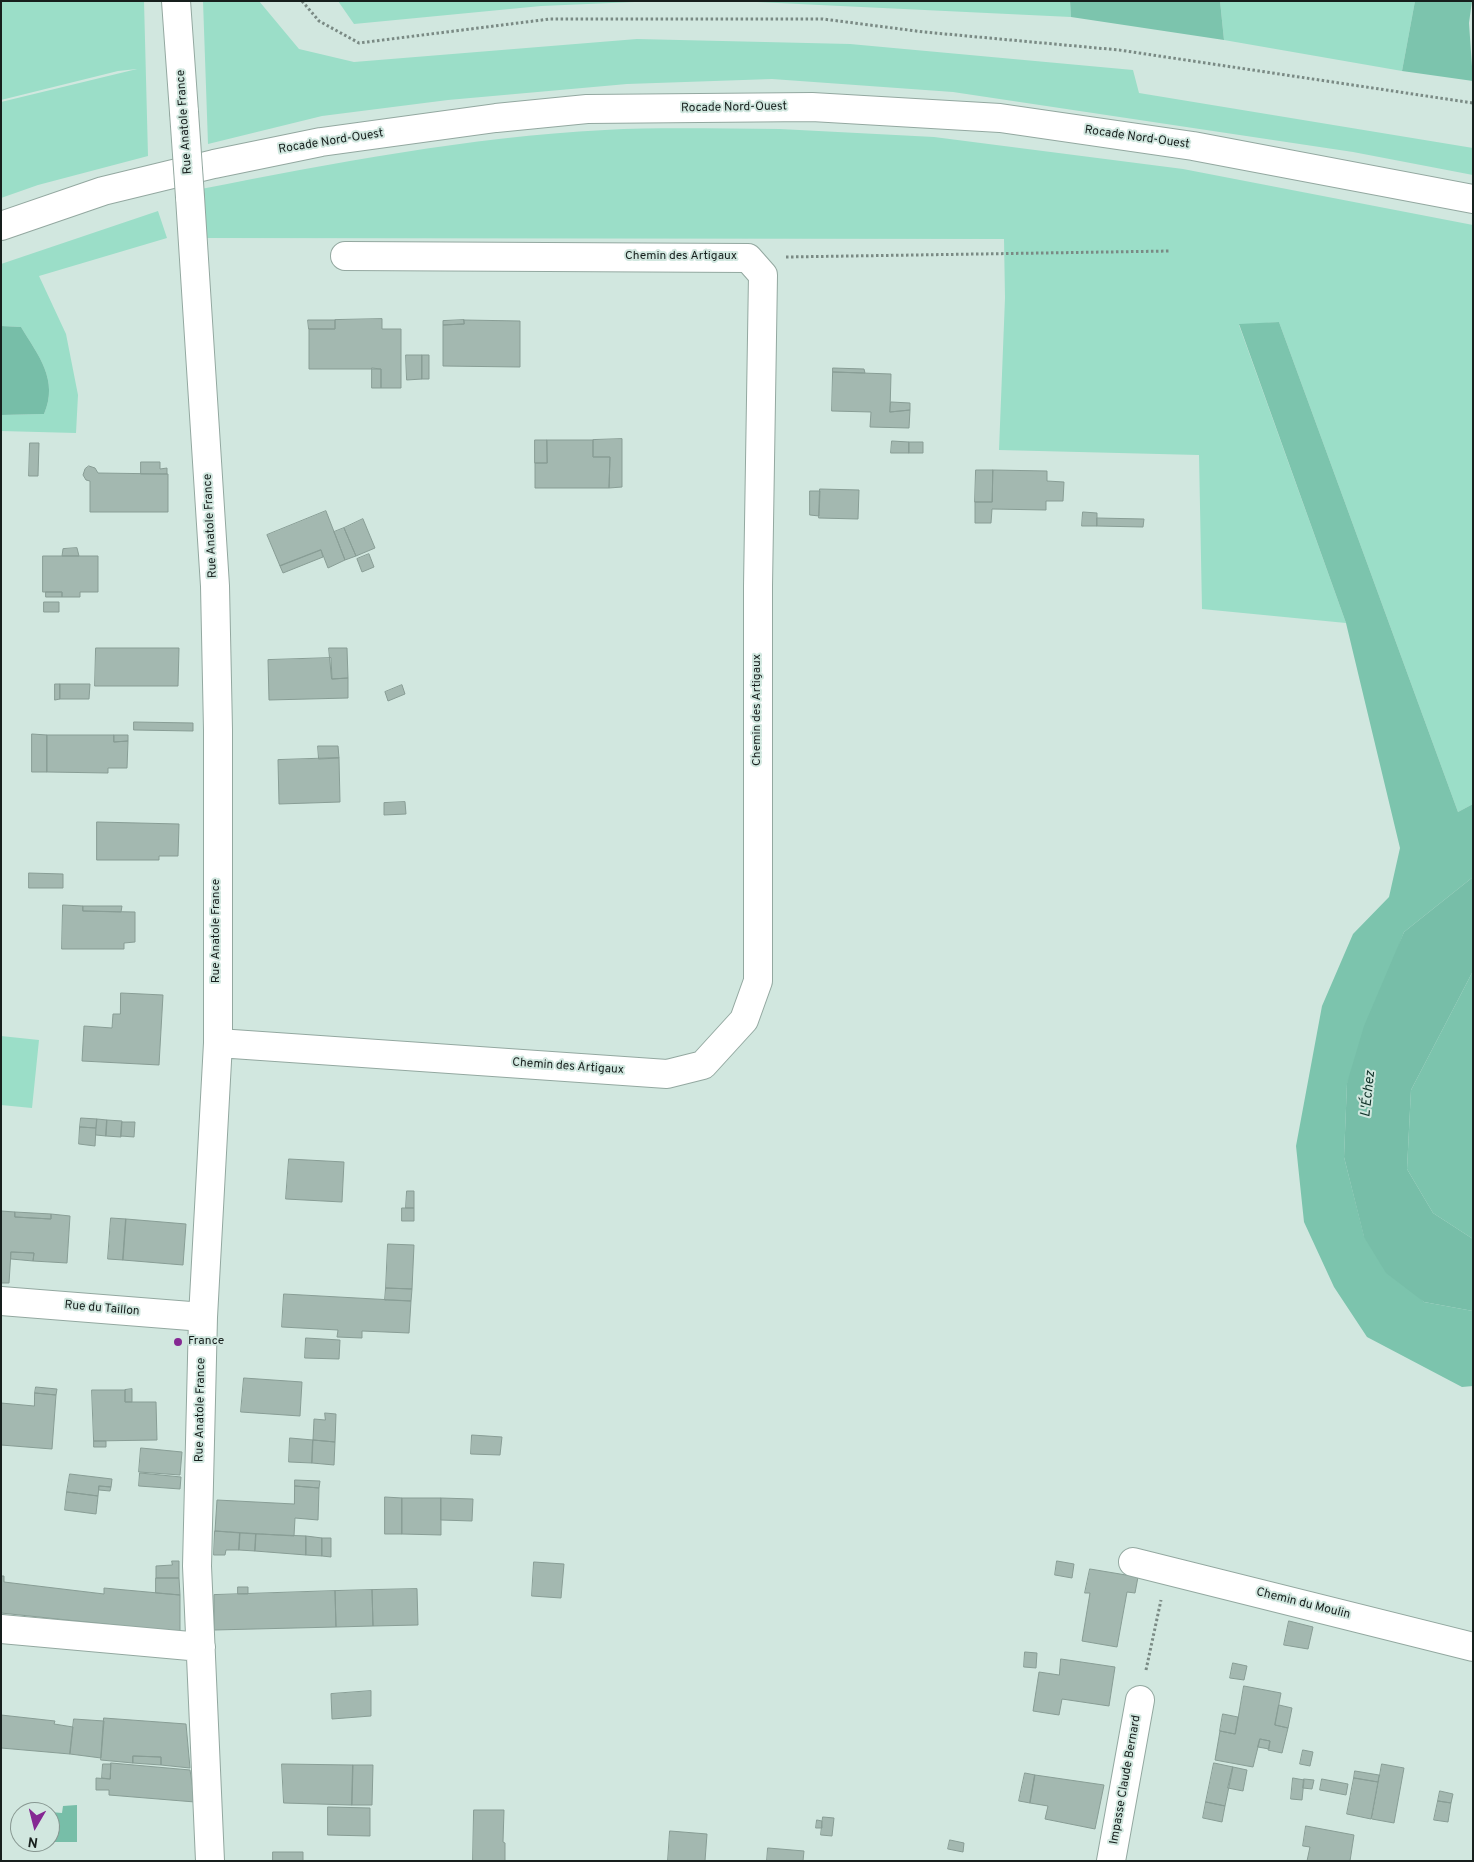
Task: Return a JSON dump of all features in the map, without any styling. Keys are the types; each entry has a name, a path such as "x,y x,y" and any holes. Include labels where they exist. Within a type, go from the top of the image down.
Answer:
{"street":[{"name":"Rue Anatole France","path":"176,1 215,586 218,730 218,1043 203,1318 197,1566 210,1861"},
{"name":"Rocade Nord-Ouest","path":"1,226 103,191 214,164 321,142 496,118 587,109 812,107 1000,118 1193,146 1473,199"},
{"name":"Chemin des Artigaux","path":"218,1043 667,1074 703,1065 744,1020 758,981 758,586 763,276 748,258 345,256"},
{"name":"Rue du Taillon","path":"1,1301 203,1318"},
{"name":"Chemin du Moulin","path":"1133,1562 1473,1647"},
{"path":"1,1629 201,1647"},
{"name":"Impasse Claude Bernard","path":"1111,1861 1140,1700"}],"path":[{"path":"302,1 319,21 359,42 550,19 823,19 924,32 1119,50 1473,103"},
{"path":"748,258 1170,251"},
{"path":"1140,1700 1167,1570"}],"shaded area":[{"path":"1,1 144,1 148,156 38,185 1,198 1,102 137,69 118,71 1,100"},
{"path":"203,1 259,1 299,49 354,62 637,39 850,44 1133,70 1139,93 1473,148 1473,175 1353,152 953,92 772,79 627,84 448,100 322,116 208,144"},
{"path":"338,1 658,1 541,6 354,24"},
{"path":"736,1 1070,1 1071,17"},
{"path":"1070,1 1220,1 1224,40 1071,17"},
{"path":"1220,1 1415,1 1402,71 1224,40"},
{"path":"1415,1 1472,1 1469,23 1473,81 1402,71"},
{"path":"649,129 780,129 934,137 1183,169 1473,225 1473,804 1458,812 1279,322 1239,325 1346,623 1202,609 1199,455 999,450 1005,298 1004,239 203,238 201,189 301,170 402,152 554,133"},
{"path":"158,211 167,238 39,276 66,334 78,395 76,433 1,431 1,415 44,414 49,390 48,379 40,358 21,327 1,326 1,264"},
{"path":"1279,322 1458,812 1473,804 1473,877 1404,932 1347,1084 1344,1157 1364,1236 1424,1302 1473,1311 1473,1386 1462,1387 1367,1337 1334,1287 1304,1222 1296,1146 1322,1006 1353,934 1389,897 1400,848 1346,623 1239,324"},
{"path":"1473,971 1473,1239 1433,1213 1407,1169 1411,1090"},
{"path":"1,1036 39,1040 32,1108 1,1105"}],"water":[{"path":"1,326 21,327 40,358 48,379 49,390 44,414 1,415"},
{"name":"L'Échez","path":"1473,877 1473,971 1411,1090 1407,1169 1433,1213 1473,1239 1473,1311 1424,1302 1386,1273 1364,1237 1344,1157 1347,1083 1364,1026 1404,932"},
{"path":"77,1805 77,1842 60,1842 60,1813 62,1813 63,1806"}],"building":[{"path":"382,319 382,329 401,329 401,388 381,388 381,369 309,369 309,329 335,329 335,320"},
{"path":"308,320 335,320 335,329 309,329"},
{"path":"464,320 464,324 443,325 443,321"},
{"path":"464,320 520,321 520,367 443,366 443,325 464,324"},
{"path":"406,355 422,355 422,379 407,380"},
{"path":"422,355 429,355 429,379 422,379"},
{"path":"372,368 381,369 381,388 372,388"},
{"path":"833,368 864,369 865,373 833,372"},
{"path":"833,372 891,374 890,412 910,410 909,428 870,427 871,412 832,411"},
{"path":"891,402 910,403 910,410 890,412"},
{"path":"622,439 622,487 609,488 610,457 593,457 593,440"},
{"path":"535,440 547,440 547,463 535,463"},
{"path":"547,440 593,440 593,457 610,457 609,488 535,488 535,463 547,463"},
{"path":"892,441 909,442 909,453 891,453"},
{"path":"909,442 923,442 923,453 909,453"},
{"path":"30,443 39,443 38,476 29,476"},
{"path":"141,462 160,462 160,469 167,468 167,474 141,474"},
{"path":"89,466 95,468 98,473 168,474 168,512 90,512 90,481 86,480 83,475 85,469"},
{"path":"976,470 993,470 992,502 975,502"},
{"path":"993,470 1047,471 1047,481 1064,482 1063,501 1046,501 1046,510 992,509 991,523 975,523 975,502 992,502"},
{"path":"820,489 859,490 858,519 819,518"},
{"path":"810,491 820,491 819,516 810,515"},
{"path":"326,511 345,560 328,568 321,550 280,566 267,535"},
{"path":"1083,512 1097,513 1097,526 1082,526"},
{"path":"1097,518 1144,519 1143,527 1097,526"},
{"path":"363,519 375,548 356,556 344,528"},
{"path":"344,528 356,556 345,560 334,532"},
{"path":"77,548 79,556 62,556 63,549"},
{"path":"321,550 323,557 283,573 280,566"},
{"path":"369,554 374,567 362,572 357,559"},
{"path":"43,556 98,556 98,592 80,592 80,597 62,597 62,592 43,592"},
{"path":"46,592 62,592 62,597 46,597"},
{"path":"44,602 59,602 59,612 44,612"},
{"path":"96,648 179,648 178,686 95,686"},
{"path":"329,648 347,648 348,678 332,679"},
{"path":"331,658 332,679 348,678 348,698 269,700 268,660"},
{"path":"55,684 60,684 60,699 55,700"},
{"path":"60,684 90,684 89,699 60,699"},
{"path":"402,685 405,694 388,701 385,692"},
{"path":"134,722 193,723 193,731 134,730"},
{"path":"32,734 47,735 47,772 32,772"},
{"path":"47,735 114,735 114,742 128,741 127,768 108,768 108,773 47,772"},
{"path":"114,735 128,735 128,741 114,742"},
{"path":"318,746 338,746 339,758 319,759"},
{"path":"339,758 340,802 279,804 278,760"},
{"path":"405,802 406,814 384,815 384,803"},
{"path":"97,822 179,824 178,856 159,856 159,860 97,860"},
{"path":"29,873 63,874 63,888 29,888"},
{"path":"63,905 83,906 83,911 135,912 135,942 124,943 124,949 62,949"},
{"path":"83,906 122,906 121,912 83,911"},
{"path":"121,993 163,995 159,1065 82,1061 84,1026 112,1028 113,1014 120,1014"},
{"path":"81,1118 97,1119 96,1128 80,1127"},
{"path":"97,1119 107,1120 106,1136 96,1135"},
{"path":"107,1120 122,1121 121,1137 106,1136"},
{"path":"122,1122 135,1122 134,1137 121,1136"},
{"path":"80,1127 96,1128 95,1146 79,1144"},
{"path":"289,1159 344,1162 342,1202 286,1199"},
{"path":"407,1191 414,1191 414,1208 406,1208"},
{"path":"402,1208 414,1208 414,1221 402,1221"},
{"path":"1,1211 15,1212 15,1217 51,1219 51,1214 70,1216 67,1263 33,1261 34,1253 11,1252 9,1283 1,1283"},
{"path":"15,1212 51,1214 51,1219 15,1217"},
{"path":"111,1218 126,1219 123,1260 108,1259"},
{"path":"126,1219 186,1224 183,1265 123,1260"},
{"path":"388,1244 414,1245 412,1289 386,1288"},
{"path":"11,1252 34,1253 33,1261 11,1259"},
{"path":"386,1288 412,1289 411,1301 385,1300"},
{"path":"284,1294 411,1301 409,1333 362,1331 362,1338 337,1337 338,1330 282,1327"},
{"path":"306,1338 340,1340 339,1359 305,1358"},
{"path":"244,1378 302,1382 300,1416 241,1412"},
{"path":"36,1387 57,1389 56,1395 35,1393"},
{"path":"132,1389 132,1402 125,1402 125,1390"},
{"path":"92,1390 125,1390 125,1402 156,1402 157,1440 94,1441"},
{"path":"35,1393 56,1395 52,1449 1,1445 1,1403 34,1406"},
{"path":"325,1413 336,1414 335,1442 313,1440 314,1419 325,1420"},
{"path":"472,1435 502,1437 500,1455 471,1454"},
{"path":"290,1438 313,1440 312,1463 289,1462"},
{"path":"313,1440 335,1442 334,1465 312,1463"},
{"path":"94,1441 106,1441 106,1447 94,1447"},
{"path":"141,1448 182,1452 180,1475 139,1472"},
{"path":"140,1473 181,1477 180,1489 139,1486"},
{"path":"70,1474 112,1479 111,1487 99,1486 98,1496 67,1492"},
{"path":"295,1480 320,1481 319,1488 295,1486"},
{"path":"99,1486 111,1487 110,1491 99,1490"},
{"path":"295,1486 319,1488 318,1520 295,1518 294,1536 215,1531 217,1500 294,1504"},
{"path":"67,1492 98,1496 96,1514 65,1510"},
{"path":"385,1497 402,1498 402,1534 385,1534"},
{"path":"402,1498 441,1498 441,1535 402,1534"},
{"path":"441,1498 473,1499 472,1521 441,1520"},
{"path":"215,1531 240,1533 239,1550 226,1550 225,1555 214,1555"},
{"path":"240,1533 256,1534 255,1551 239,1550"},
{"path":"256,1534 306,1536 306,1555 255,1551"},
{"path":"306,1536 322,1538 322,1556 306,1555"},
{"path":"322,1538 331,1538 331,1557 322,1556"},
{"path":"172,1561 179,1561 179,1578 156,1578 156,1566 172,1565"},
{"path":"1057,1561 1074,1564 1072,1578 1055,1575"},
{"path":"534,1562 564,1564 561,1598 532,1596"},
{"path":"1090,1569 1138,1577 1135,1593 1127,1592 1117,1647 1082,1641 1090,1593 1085,1593"},
{"path":"1,1576 4,1576 4,1582 104,1594 104,1588 180,1595 180,1632 1,1613"},
{"path":"156,1578 179,1578 180,1595 156,1593"},
{"path":"238,1587 248,1587 248,1594 238,1594"},
{"path":"417,1589 418,1625 373,1626 372,1590"},
{"path":"372,1590 373,1626 336,1627 335,1591"},
{"path":"335,1591 336,1627 214,1630 214,1595"},
{"path":"1289,1621 1313,1627 1308,1649 1284,1645"},
{"path":"1025,1652 1037,1653 1036,1668 1024,1667"},
{"path":"1061,1659 1115,1667 1109,1706 1062,1699 1059,1715 1033,1711 1039,1672 1059,1675"},
{"path":"1233,1663 1247,1666 1244,1680 1230,1678"},
{"path":"1244,1686 1281,1693 1275,1725 1288,1728 1282,1753 1268,1750 1270,1741 1260,1739 1253,1767 1215,1760 1220,1731 1235,1734"},
{"path":"371,1691 371,1716 332,1719 331,1694"},
{"path":"1279,1705 1292,1708 1288,1728 1275,1725"},
{"path":"1223,1714 1238,1717 1235,1734 1220,1731"},
{"path":"1,1715 55,1721 54,1724 73,1727 70,1754 1,1748"},
{"path":"104,1718 186,1724 190,1768 161,1765 161,1757 133,1756 133,1763 101,1760"},
{"path":"74,1719 104,1721 101,1758 70,1754"},
{"path":"1260,1739 1270,1741 1269,1749 1258,1747"},
{"path":"1303,1750 1313,1752 1310,1766 1300,1764"},
{"path":"133,1756 161,1757 161,1765 133,1763"},
{"path":"111,1763 190,1770 195,1802 109,1795 109,1790 96,1790 96,1778 110,1779"},
{"path":"1214,1763 1233,1767 1225,1806 1206,1802"},
{"path":"103,1764 111,1764 110,1779 102,1778"},
{"path":"282,1764 353,1765 352,1805 284,1803"},
{"path":"1382,1764 1404,1768 1394,1823 1372,1819"},
{"path":"353,1765 373,1765 372,1805 352,1805"},
{"path":"1233,1767 1247,1770 1243,1791 1228,1788"},
{"path":"1355,1771 1379,1775 1378,1782 1354,1778"},
{"path":"1025,1773 1035,1775 1030,1803 1019,1801"},
{"path":"1035,1775 1104,1785 1095,1829 1045,1819 1048,1806 1030,1803"},
{"path":"1293,1778 1304,1780 1302,1800 1291,1799"},
{"path":"1354,1778 1378,1782 1371,1819 1347,1814"},
{"path":"1304,1779 1314,1780 1312,1789 1303,1788"},
{"path":"1322,1779 1348,1784 1346,1795 1320,1790"},
{"path":"1440,1791 1453,1794 1451,1803 1438,1801"},
{"path":"1438,1801 1451,1803 1448,1822 1434,1820"},
{"path":"1206,1802 1225,1806 1222,1822 1203,1818"},
{"path":"328,1807 370,1808 370,1836 328,1835"},
{"path":"474,1810 504,1810 503,1842 505,1843 505,1861 473,1861"},
{"path":"823,1817 834,1818 832,1836 821,1835"},
{"path":"817,1820 822,1821 822,1828 816,1828"},
{"path":"1306,1826 1354,1835 1350,1861 1307,1861 1310,1847 1303,1846"},
{"path":"670,1831 707,1834 705,1861 668,1861"},
{"path":"950,1840 964,1843 963,1852 948,1849"},
{"path":"768,1848 804,1851 803,1861 767,1861"},
{"path":"273,1852 303,1852 303,1861 273,1861"}],"place":[{"name":"France","path":"178,1342"}]}
